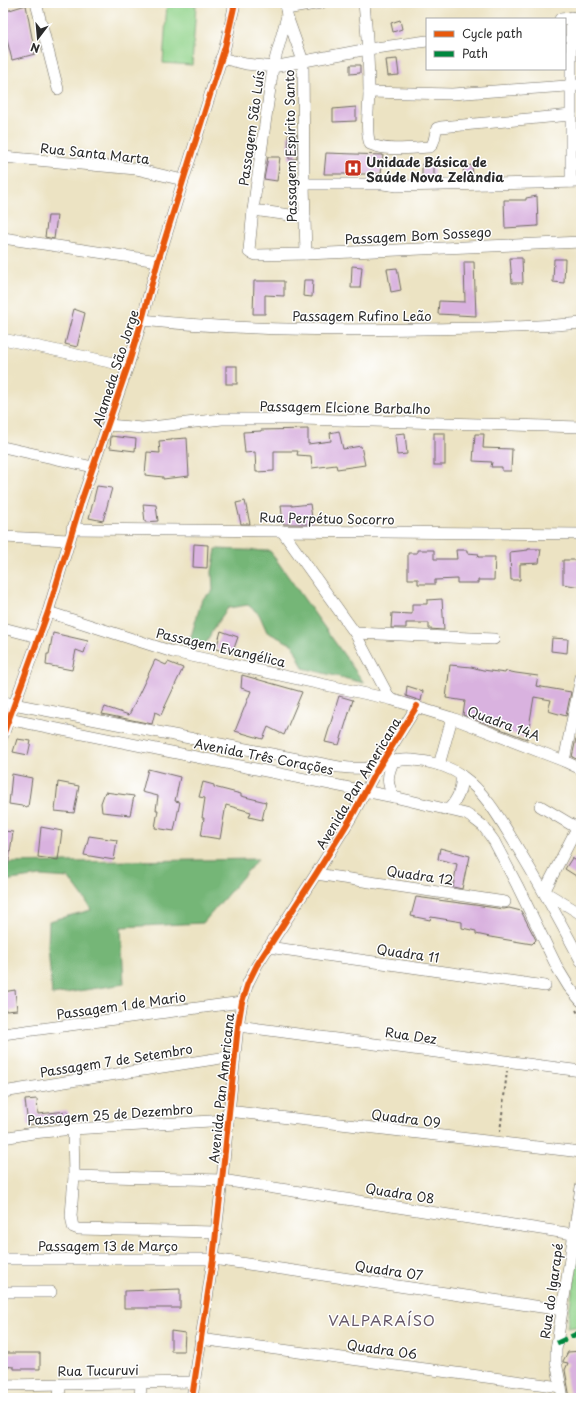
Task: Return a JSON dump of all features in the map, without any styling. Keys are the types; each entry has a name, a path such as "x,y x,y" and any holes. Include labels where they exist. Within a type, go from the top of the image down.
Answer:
{"street":[{"path":"36,3 58,89"},
{"name":"Alameda São Jorge","path":"3,735 8,703 48,612 82,499 128,366 158,261 221,58 235,3"},
{"path":"287,10 322,3"},
{"path":"364,3 368,49 368,137 370,144 404,149 430,147 434,143 436,130 441,127 571,115"},
{"name":"Passagem Espírito Santo","path":"287,10 303,61 304,217 306,254"},
{"name":"Passagem São Luís","path":"256,255 252,254 248,250 253,210 273,67 287,10"},
{"path":"304,184 383,184 397,186 576,182 571,115 576,85 571,18"},
{"path":"221,58 246,64 273,67 368,49 426,41"},
{"path":"369,92 452,94 576,85"},
{"name":"Rua Santa Marta","path":"3,157 136,169 183,180"},
{"path":"253,210 304,217"},
{"path":"3,238 158,261"},
{"name":"Passagem Bom Sossego","path":"256,255 581,242"},
{"name":"Passagem Rufino Leão","path":"142,320 187,325 275,329 366,330 536,327 581,323"},
{"path":"3,339 128,366"},
{"name":"Passagem Elcione Barbalho","path":"108,425 142,428 222,419 301,419 581,426"},
{"path":"3,447 93,467"},
{"path":"282,531 354,633 390,699"},
{"name":"Rua Perpétuo Socorro","path":"3,537 282,531 581,534"},
{"name":"Passagem Evangélica","path":"48,612 174,652 417,706"},
{"path":"3,628 38,637"},
{"path":"354,633 494,639"},
{"path":"564,760 581,677"},
{"name":"Avenida Três Corações","path":"8,703 339,767 356,769 380,765 394,760 414,760 439,765 462,775 486,800 504,826 544,892 581,961"},
{"name":"Quadra 14A","path":"417,706 564,760 581,769"},
{"name":"Avenida Pan Americana","path":"192,1398 213,1259 222,1180 225,1117 242,1002 248,983 268,947 352,816 380,765 417,706"},
{"path":"439,765 452,718"},
{"name":"Avenida Três Corações","path":"6,719 365,791 466,814 483,826 494,841 558,969 581,1001"},
{"path":"394,760 389,770 388,779 390,789 394,797"},
{"path":"448,810 455,803 459,794 462,785 462,775"},
{"path":"540,806 578,828 544,892 581,914"},
{"name":"Quadra 12","path":"316,874 504,902"},
{"name":"Quadra 11","path":"268,947 544,986"},
{"name":"Passagem 1 de Mario","path":"3,1034 242,1002"},
{"name":"Rua Dez","path":"238,1026 581,1071"},
{"name":"Passagem 7 de Setembro","path":"3,1092 234,1056"},
{"name":"Passagem 25 de Dezembro","path":"3,1138 73,1129 225,1117"},
{"name":"Quadra 09","path":"225,1117 498,1142 581,1152"},
{"path":"73,1129 74,1176 71,1216 73,1226 78,1229 216,1232"},
{"name":"Quadra 08","path":"74,1176 222,1180 574,1234"},
{"name":"Rua do Igarapé","path":"562,1392 556,1362 562,1310 581,1188"},
{"name":"Passagem 13 de Março","path":"3,1259 213,1259"},
{"name":"Quadra 07","path":"213,1259 562,1310"},
{"path":"3,1292 51,1292"},
{"name":"Quadra 06","path":"200,1339 562,1392"},
{"name":"Rua Tucuruvi","path":"3,1385 194,1382"},
{"path":"140,1398 141,1384"},
{"path":"59,1398 60,1385"}],"path":[{"path":"498,1142 509,1062"}],"green space":[{"path":"167,3 196,5 192,65 163,63"},
{"path":"216,549 270,551 364,683 303,668 293,645 267,632 259,614 248,605 228,608 214,627 205,646 190,640 202,599 213,591 212,572"},
{"path":"258,859 203,923 121,927 124,984 52,995 48,947 49,921 91,910 69,878 40,876 3,881 3,863"},
{"path":"581,1228 581,1326 567,1328"}],"building":[{"path":"26,5 35,54 12,60 3,24 3,12"},
{"path":"400,20 402,29 393,32 391,23"},
{"path":"397,59 399,75 388,76 386,60"},
{"path":"350,65 360,65 360,73 350,74"},
{"path":"356,107 356,121 333,122 333,109"},
{"path":"297,134 297,159 289,159 288,135"},
{"name":"Unidade Básica de Saúde Nova Zelândia","path":"326,153 383,155 381,174 324,174"},
{"path":"268,157 280,157 277,181 264,179"},
{"path":"422,164 434,165 434,178 422,178"},
{"path":"472,165 473,177 464,178 463,167"},
{"path":"537,196 538,226 505,228 504,200 526,200 526,198"},
{"path":"48,216 57,216 54,239 45,237"},
{"path":"510,258 522,258 523,283 512,283"},
{"path":"554,259 565,259 564,283 553,282"},
{"path":"464,262 474,262 476,316 438,314 439,301 465,302"},
{"path":"352,266 362,267 360,288 351,288"},
{"path":"397,268 401,290 391,292 387,269"},
{"path":"304,280 313,280 312,297 303,296"},
{"path":"254,281 284,281 284,296 265,295 265,314 253,314"},
{"path":"74,309 85,313 77,347 65,344"},
{"path":"226,366 237,366 237,384 226,384"},
{"path":"308,429 308,444 331,441 330,433 339,431 343,449 361,446 365,465 337,469 336,465 312,468 311,456 297,455 298,451 274,451 274,471 256,472 255,452 245,453 243,432"},
{"path":"405,433 407,454 397,455 395,434"},
{"path":"434,433 445,433 445,465 434,465"},
{"path":"475,434 484,434 483,448 512,449 511,471 502,471 502,467 491,467 492,462 473,461"},
{"path":"111,436 136,439 135,451 110,448"},
{"path":"187,438 189,476 163,479 163,477 145,475 147,452 160,453 159,441"},
{"path":"97,486 112,488 103,521 89,518"},
{"path":"245,501 250,524 241,524 236,503"},
{"path":"143,504 156,505 158,521 145,522"},
{"path":"310,504 313,524 283,524 281,505 292,506"},
{"path":"194,544 208,545 207,568 193,567"},
{"path":"528,549 541,549 539,563 520,564 520,580 511,580 510,552"},
{"path":"417,550 434,550 434,559 457,559 456,550 467,550 467,553 479,554 478,557 495,557 494,580 478,580 478,583 457,583 457,579 435,580 435,584 418,584 418,579 408,579 408,553 417,553"},
{"path":"563,560 581,560 581,587 563,584"},
{"path":"442,599 444,630 429,629 429,623 406,623 406,628 391,628 392,613 412,614 412,604 427,604 427,600"},
{"path":"221,631 238,637 232,654 216,649"},
{"path":"53,633 88,641 84,653 76,650 72,670 46,665 47,654 49,654"},
{"path":"552,638 568,639 567,653 551,651"},
{"path":"155,660 166,665 168,662 183,668 161,715 155,712 152,724 102,714 105,707 129,715"},
{"path":"450,665 538,676 536,686 571,692 566,716 548,711 551,700 534,697 527,739 463,715 465,701 446,698"},
{"path":"242,675 302,692 284,735 268,727 263,739 235,731 251,691 241,688"},
{"path":"407,686 423,691 421,701 406,696"},
{"path":"339,696 353,700 339,745 325,742"},
{"path":"17,739 31,741 28,755 13,752"},
{"path":"576,739 581,740 581,761 572,757"},
{"path":"148,769 180,777 175,801 180,802 174,831 155,828 158,810 156,810 158,796 142,792"},
{"path":"12,774 32,778 28,807 9,804"},
{"path":"58,782 79,786 74,813 55,811"},
{"path":"203,782 214,785 214,787 241,794 241,796 266,802 262,820 249,817 251,812 226,805 220,839 201,836 205,798 199,797"},
{"path":"105,792 134,796 130,815 102,812 101,803"},
{"path":"41,827 62,831 58,860 38,857"},
{"path":"3,831 13,832 8,866 3,865"},
{"path":"89,836 117,840 114,860 84,855"},
{"path":"440,848 470,856 462,889 453,887 457,864 438,859"},
{"path":"572,858 581,864 581,879 565,869"},
{"path":"416,897 504,909 509,908 521,911 536,940 532,944 490,937 476,934 476,931 462,928 462,922 431,917 430,920 411,916"},
{"path":"15,990 17,1010 6,1011 3,992"},
{"path":"37,1099 38,1114 68,1111 69,1121 28,1125 25,1100"},
{"path":"180,1289 180,1308 124,1308 124,1291"},
{"path":"171,1331 185,1333 184,1351 171,1351"},
{"path":"581,1351 581,1398 570,1398 565,1370 568,1363 563,1361 568,1352"},
{"path":"3,1353 40,1353 40,1369 14,1369 14,1367 3,1366"}],"marked path":[{"path":"557,1343 581,1332"}],"cycle path":[{"path":"3,735 48,612 82,499 128,366 158,261 225,47 235,3"},
{"path":"192,1398 213,1259 238,1026 242,1002 248,983 257,965 352,816 374,775 417,706"}],"place":[{"name":"Unidade Básica de Saúde Nova Zelândia","path":"353,168"}],"district":[{"name":"VALPARAÍSO","path":"382,1319"}]}
